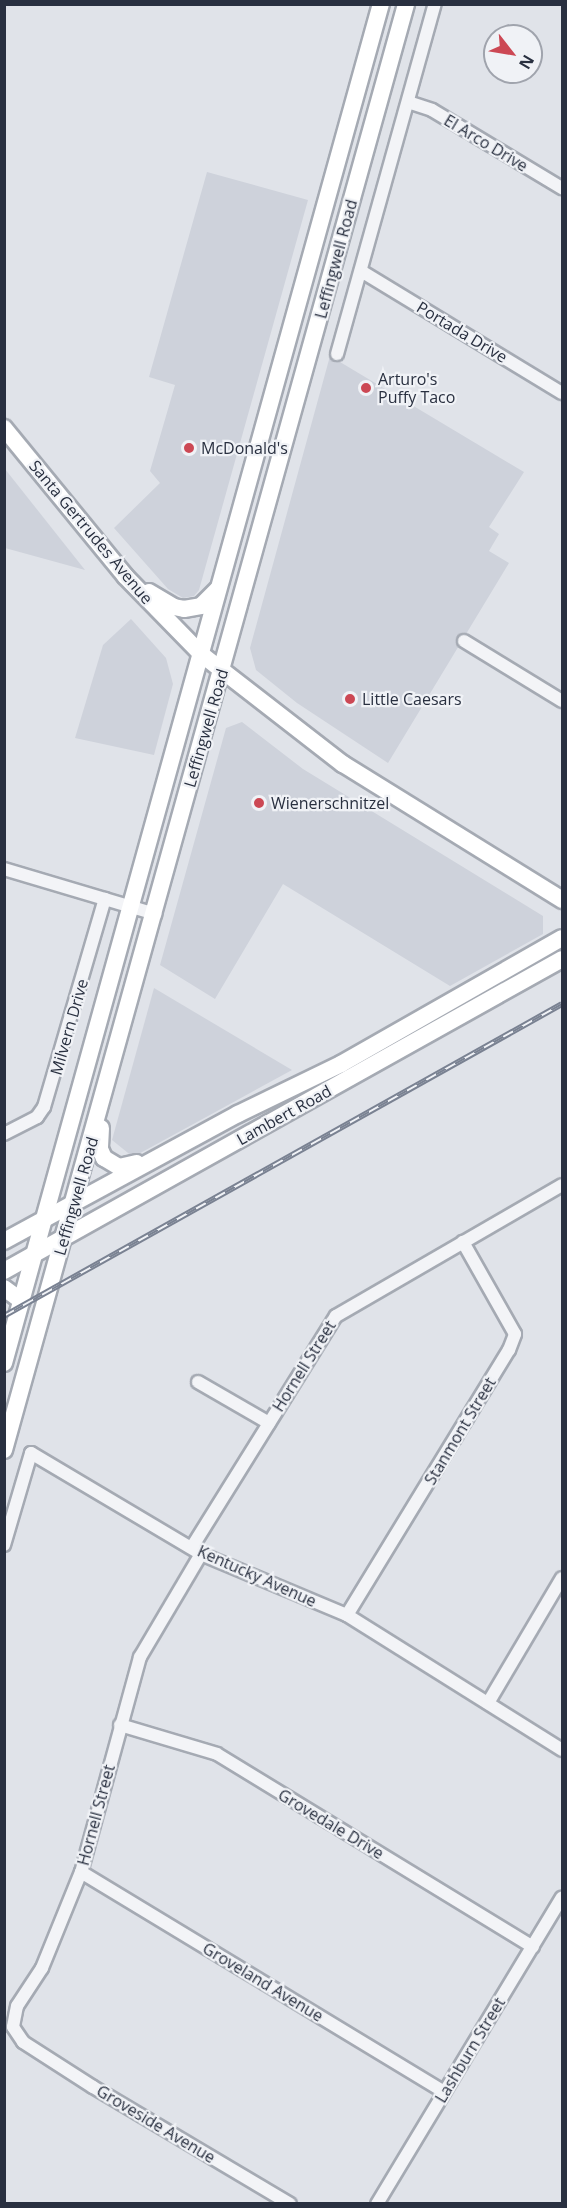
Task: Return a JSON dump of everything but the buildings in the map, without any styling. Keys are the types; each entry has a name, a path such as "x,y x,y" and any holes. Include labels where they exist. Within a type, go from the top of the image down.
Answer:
{"main road":[{"name":"Leffingwell Road","path":"4,1363 381,4"},
{"name":"Leffingwell Road","path":"4,1450 406,4"},
{"name":"Santa Gertrudes Avenue","path":"4,428 125,576 201,654 343,764 562,900"},
{"path":"125,576 165,602 184,609 207,602 216,592 222,579"},
{"name":"Lambert Road","path":"4,1241 184,1142 341,1064 562,938"},
{"name":"Lambert Road","path":"4,1271 562,959"},
{"path":"102,1103 100,1149 111,1164 128,1167 184,1142"},
{"path":"4,1288 22,1301"}],"street":[{"name":"Leffingwell Road","path":"337,354 435,4"},
{"name":"El Arco Drive","path":"408,102 432,110 562,188"},
{"name":"Portada Drive","path":"361,271 562,393"},
{"path":"464,641 562,701"},
{"path":"4,869 154,914"},
{"name":"Milvern Drive","path":"4,1134 37,1117 53,1086 105,898"},
{"name":"Hornell Street","path":"23,2042 13,2027 17,2006 42,1968 81,1872 120,1725 141,1657 269,1423 336,1316 562,1185"},
{"name":"Stanmont Street","path":"347,1615 509,1350 514,1334 463,1242"},
{"path":"198,1382 269,1423"},
{"name":"Kentucky Avenue","path":"4,1545 31,1453 197,1551 347,1615 562,1749"},
{"path":"488,1703 562,1578"},
{"name":"Grovedale Drive","path":"120,1725 217,1754 533,1947"},
{"name":"Groveland Avenue","path":"81,1872 444,2092"},
{"name":"Lashburn Street","path":"377,2204 562,1897"},
{"name":"Groveside Avenue","path":"23,2042 290,2204"}],"shaded area":[{"path":"207,172 308,200 199,590 194,596 183,598 168,589 114,528 160,483 150,471 175,385 149,377"},
{"path":"330,356 524,472 489,527 499,534 489,551 509,563 388,763 297,703 256,670 250,648"},
{"path":"5,469 85,570 5,548"},
{"path":"131,619 166,658 173,684 154,755 75,738 103,645"},
{"path":"242,722 303,769 543,916 543,934 450,986 283,884 215,999 160,965 226,728"},
{"path":"154,988 292,1070 133,1157 112,1140"}],"railway":[{"path":"4,1316 562,1004"}],"place":[{"name":"Arturo's Puffy Taco","path":"366,388"},
{"name":"McDonald's","path":"189,448"},
{"name":"Little Caesars","path":"350,699"},
{"name":"Wienerschnitzel","path":"259,803"}]}
